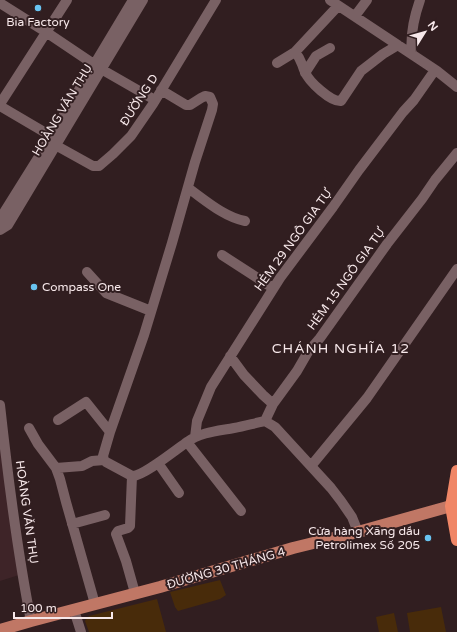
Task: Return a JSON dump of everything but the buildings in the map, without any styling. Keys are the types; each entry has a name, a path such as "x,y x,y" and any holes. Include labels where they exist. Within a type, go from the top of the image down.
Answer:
{"highway":[{"path":"457,471 454,507 457,540"}],"main road":[{"name":"ĐƯỜNG 30 THÁNG 4","path":"0,630 293,548 454,507"}],"street":[{"path":"51,136 0,105 67,0"},
{"name":"HOÀNG VĂN THỤ","path":"2,224 44,158 56,146 71,112 124,23 133,0"},
{"name":"HOÀNG VĂN THỤ","path":"124,23 144,0"},
{"name":"ĐƯỜNG D","path":"56,146 93,166 99,166 113,154 131,136 155,100 216,0"},
{"path":"356,16 367,0"},
{"path":"412,54 413,27 420,0"},
{"path":"0,3 98,67 155,100"},
{"path":"277,63 295,52 334,3 356,16 436,70 457,87"},
{"path":"295,52 300,58 305,73 313,84 332,99 341,101 361,71 383,54 398,45"},
{"path":"305,73 316,56 330,48"},
{"name":"HẺM 29 NGÔ GIA TỰ","path":"191,439 211,387 280,278 333,208 359,170 436,70"},
{"path":"104,460 103,456 110,432 144,335 213,104 210,98 205,96 190,105 186,105 161,90"},
{"name":"HOÀNG VĂN THỤ","path":"44,158 51,136 71,112"},
{"name":"HẺM 15 NGÔ GIA TỰ","path":"265,420 273,404 297,371 308,352 320,338 387,244 457,153"},
{"path":"188,188 223,213 240,221 245,221"},
{"path":"222,255 274,288"},
{"path":"311,466 367,398 457,269"},
{"path":"87,272 106,293 151,311"},
{"path":"230,356 244,375 273,404"},
{"path":"58,420 86,402 110,432"},
{"name":"HOÀNG VĂN THỤ","path":"0,406 11,498 31,621"},
{"path":"56,468 82,466 92,461 104,460 132,476 137,476 191,439 208,432 236,428 265,420 274,427 331,488 352,518 358,532"},
{"path":"29,428 38,444 56,468 95,604"},
{"path":"191,439 241,512"},
{"path":"158,463 179,493"},
{"path":"132,476 130,526 118,531 116,534 126,561 135,593"},
{"path":"72,524 105,515"},
{"path":"74,610 81,632"}],"shaded area":[{"path":"0,432 19,575 0,581"},
{"path":"220,580 226,595 220,599 178,611 175,607 170,592"},
{"path":"157,599 166,632 89,632 85,621 89,616"},
{"path":"441,607 446,632 410,632 407,613"},
{"path":"394,613 398,632 379,632 376,617"}],"place":[{"name":"Bia Factory","path":"38,8"},
{"name":"Compass One","path":"34,287"},
{"name":"Cửa hàng Xăng dầu Petrolimex Số 205","path":"428,538"}],"district":[{"name":"CHÁNH NGHĨA 12","path":"341,348"}]}
